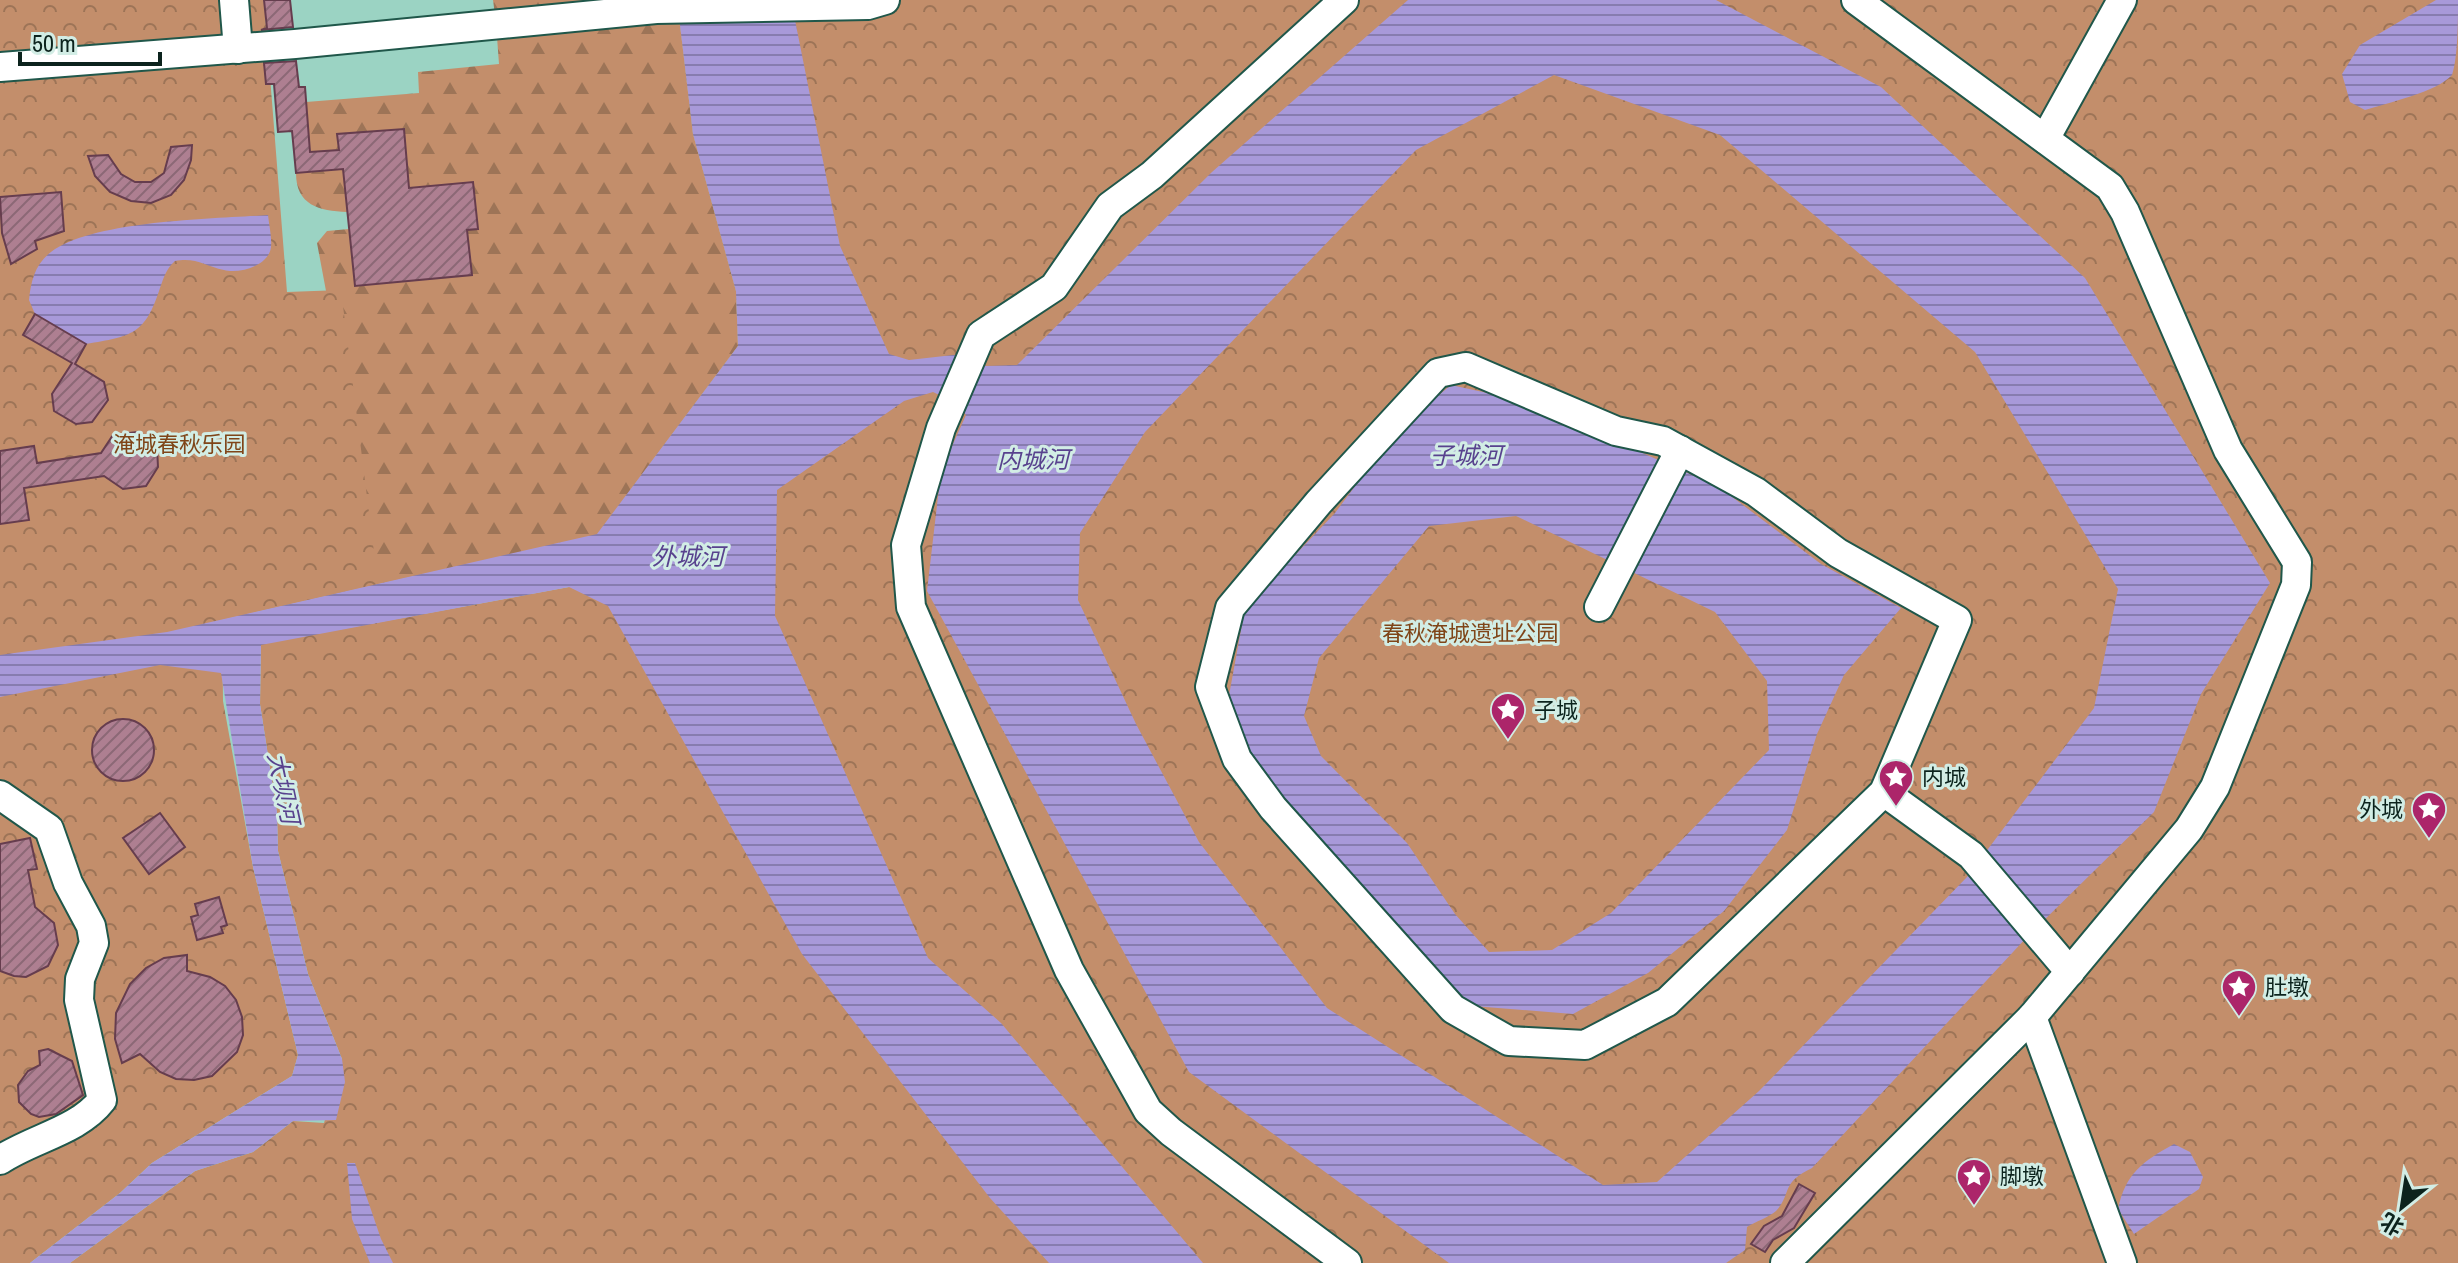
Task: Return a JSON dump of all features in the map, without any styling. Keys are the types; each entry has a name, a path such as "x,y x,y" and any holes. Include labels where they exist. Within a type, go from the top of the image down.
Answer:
{"lane":[{"path":"234,0 238,49"},
{"path":"0,67 238,49 656,9 808,3 868,5 885,0"},
{"path":"1344,0 1152,175 1110,206 1054,287 981,335 941,428 906,545 911,607 1069,970 1148,1111 1171,1132 1347,1263"},
{"path":"1785,1263 2032,1017 2189,829 2215,787 2296,585 2297,562 2228,450 2125,212 2110,187 1856,0"},
{"path":"2045,139 2122,0"},
{"path":"1466,367 1616,431 1663,441 1678,455 1756,492 1838,553 1957,620 1884,792 1667,1002 1585,1045 1509,1041 1453,1009 1273,808 1237,759 1210,687 1230,608 1319,502 1438,373 1466,367"},
{"path":"1599,607 1678,455"},
{"path":"1884,792 1971,855 2070,972"},
{"path":"0,795 49,829 68,883 91,926 94,943 80,979 79,1000 102,1100 89,1117 20,1146 0,1160"},
{"path":"2032,1017 2122,1263"}],"green space":[{"name":"淹城春秋乐园","path":"0,0 264,0 287,292 341,290 378,584 222,620 223,701 253,867 298,1055 292,1076 152,1163 120,1193 30,1263 0,1263"},
{"path":"493,0 648,0 495,15"},
{"name":"春秋淹城遗址公园","path":"677,0 2458,0 2458,1263 70,1263 195,1171 253,1152 293,1121 324,1123 342,1059 308,974 278,851 277,813 260,704 261,644 569,587 597,535 738,346 736,291 693,134"},
{"path":"679,16 693,134 736,291 738,346 597,535 167,632 0,578 335,314 326,291 317,243 327,231 349,229 355,286 471,275 467,230 478,229 395,190 345,182 347,212 319,208 305,199 297,184 296,173 407,163 404,129 338,134 339,150 310,152 306,102 419,93 418,72 499,64 497,37"}],"water":[{"name":"内城河","path":"677,0 793,10 840,246 889,354 909,360 962,354 986,366 1017,365 1212,172 1408,0 1716,0 1881,87 2085,278 2270,583 2201,694 2154,812 2027,937 1812,1168 1795,1179 1776,1211 1747,1227 1745,1250 1726,1263 1449,1263 1189,1072 927,591 941,471 966,415 958,404 933,392 904,401 777,490 775,616 928,958 1001,1023 1203,1263 1049,1263 990,1198 802,954 608,606 569,587 261,645 260,704 277,813 278,851 308,974 342,1059 345,1082 336,1120 293,1121 253,1152 195,1171 70,1263 30,1263 120,1193 152,1163 292,1076 298,1055 253,867 221,673 160,665 0,697 0,655 167,632 597,534 738,346 736,291 693,134","holes":["1554,75 1720,135 1975,352 2118,589 2094,708 1967,877 1759,1091 1657,1182 1603,1185 1327,1008 1199,842 1136,724 1078,600 1080,533 1145,432 1416,150"]},
{"path":"2436,0 2458,0 2457,49 2452,75 2424,92 2365,110 2350,102 2342,74 2360,45"},
{"path":"268,215 271,247 265,259 252,267 230,271 195,261 175,261 166,273 149,315 135,331 126,335 86,344 35,314 29,300 41,262 70,241 124,227"},
{"name":"子城河","path":"1451,385 1528,402 1719,487 1821,564 1901,608 1844,675 1817,734 1787,830 1724,911 1648,973 1573,1014 1473,1006 1410,947 1257,773 1228,701 1245,608 1335,513 1397,430","holes":["1516,516 1715,612 1767,681 1769,750 1611,913 1552,950 1489,952 1455,914 1407,843 1321,756 1304,716 1319,658 1429,526"]},
{"path":"2174,1144 2190,1152 2203,1177 2199,1189 2134,1234 2118,1209 2125,1186 2153,1156"},
{"path":"347,1163 355,1163 381,1239 393,1263 370,1263 352,1219"}],"building":[{"path":"264,0 290,0 293,27 261,30 267,28"},
{"path":"296,61 299,87 305,87 310,152 339,150 337,134 404,129 409,188 473,182 478,229 467,230 472,275 355,286 343,169 296,173 292,131 278,132 274,84 266,84 264,63"},
{"path":"192,145 184,180 171,195 151,203 131,201 110,192 95,176 88,156 108,155 121,174 135,182 151,182 164,173 171,147"},
{"path":"61,192 64,231 35,241 37,249 11,264 2,233 0,197"},
{"path":"35,314 86,344 75,364 104,382 108,400 92,422 76,424 54,411 52,394 72,363 23,335"},
{"path":"137,432 157,447 158,467 146,486 123,489 104,476 24,488 29,520 0,524 0,451 34,446 37,463 101,453 113,435"},
{"path":"123,719 145,728 154,750 145,772 123,781 101,772 92,750 101,728"},
{"path":"160,813 185,847 149,874 123,838"},
{"path":"30,838 37,869 28,870 35,907 54,923 58,945 48,966 26,977 0,971 0,844"},
{"path":"219,897 227,925 221,927 223,933 197,940 191,917 198,915 195,904"},
{"path":"187,955 187,971 210,977 225,986 236,1000 242,1017 243,1035 237,1052 212,1076 194,1080 176,1079 160,1072 140,1054 122,1063 115,1039 116,1013 130,984 146,968 164,958"},
{"path":"48,1049 72,1061 83,1095 56,1114 39,1117 19,1102 18,1085 28,1071 40,1065 39,1051"},
{"path":"1799,1184 1815,1193 1794,1228 1773,1240 1765,1252 1751,1244 1764,1226 1782,1216"}],"place":[{"name":"子城","path":"1508,741"},
{"name":"内城","path":"1896,808"},
{"name":"外城","path":"2429,840"},
{"name":"肚墩","path":"2239,1018"},
{"name":"脚墩","path":"1974,1207"}],"water label":[{"name":"外城河","path":"688,557"},
{"name":"大坝河","path":"283,788"}]}
